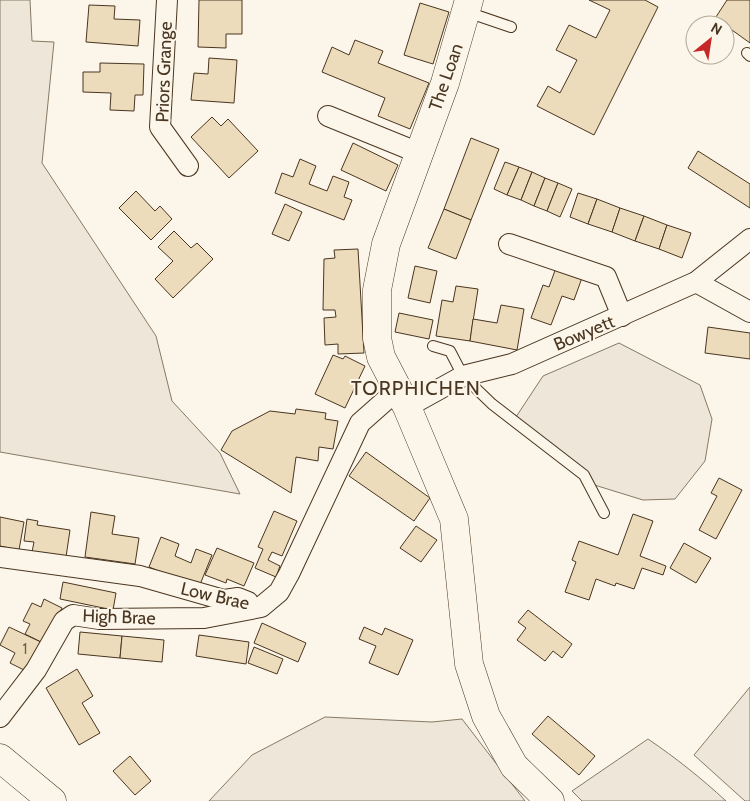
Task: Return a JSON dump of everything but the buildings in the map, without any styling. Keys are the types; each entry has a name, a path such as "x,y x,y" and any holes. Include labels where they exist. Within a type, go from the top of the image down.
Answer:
{"main road":[{"name":"The Loan","path":"468,6 419,153 386,244 377,290 377,338 380,357 404,400 454,519 470,664 486,716 514,766 550,801"},
{"path":"0,758 52,801"}],"street":[{"name":"Priors Grange","path":"167,0 160,127 188,166"},
{"path":"328,116 419,153"},
{"name":"Bowyett","path":"404,400 463,376 512,364 696,282 750,239"},
{"path":"509,244 606,276 622,316"},
{"path":"696,282 750,312"},
{"name":"Low Brae","path":"0,557 140,576 224,600 238,598 261,607 279,592 289,574 360,423 386,400 404,400"},
{"name":"High Brae","path":"0,717 36,670 64,621 73,615 99,619 204,618 261,607"}],"lane":[{"path":"468,6 511,26"},
{"path":"433,346 450,351 463,376 492,404 584,475 604,513"}],"shaded area":[{"path":"0,0 30,0 32,41 54,42 42,163 156,336 172,401 220,453 240,494 0,452"},
{"path":"619,343 700,385 712,419 705,461 675,499 643,500 588,483 512,423 543,376"},
{"path":"750,687 750,801 745,801 694,755"},
{"path":"325,717 432,722 462,719 525,801 209,801 252,755"},
{"path":"648,739 688,768 726,801 582,801 572,791"}],"district":[{"name":"TORPHICHEN","path":"416,388"}]}
